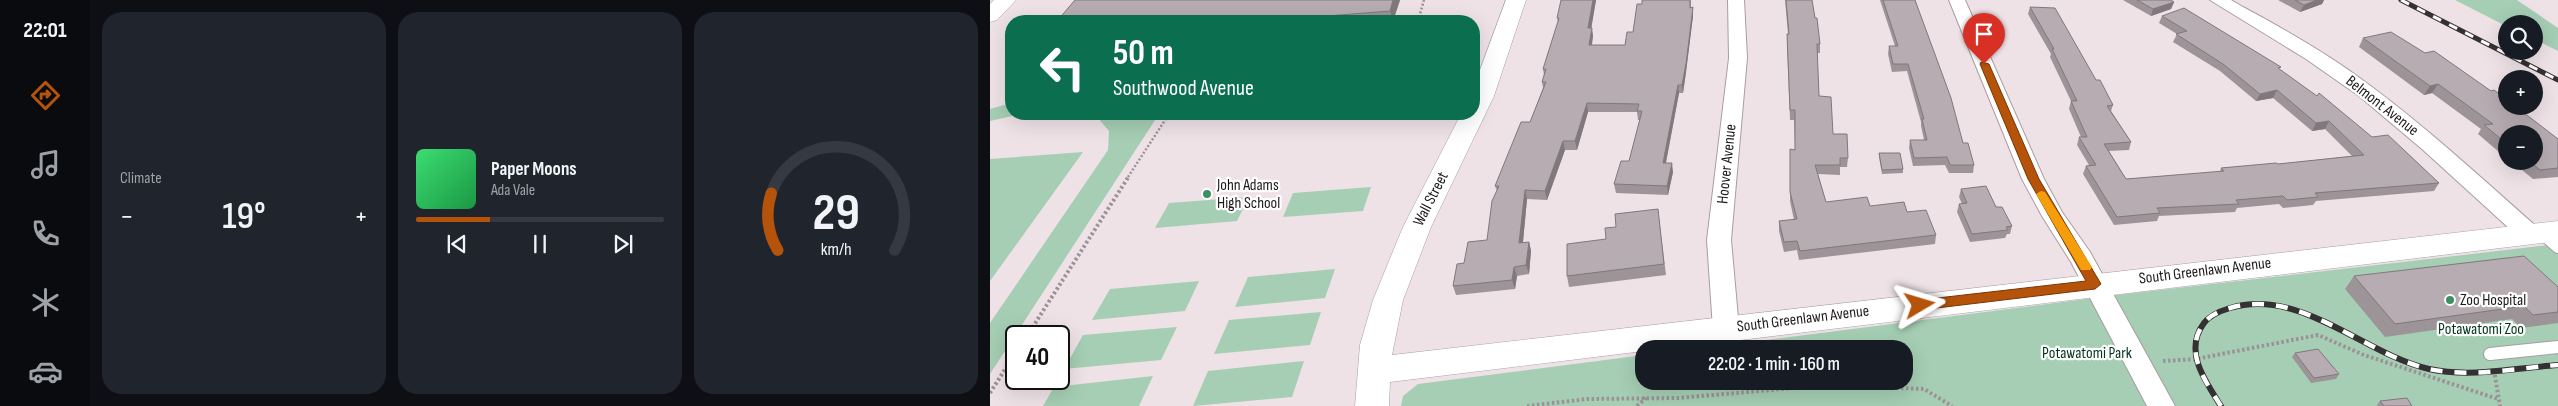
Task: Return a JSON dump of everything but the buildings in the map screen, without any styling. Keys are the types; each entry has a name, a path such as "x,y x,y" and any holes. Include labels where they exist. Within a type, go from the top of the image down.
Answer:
{"street":[{"name":"Wall Street","path":"1480,100 1516,0"},
{"name":"Hoover Avenue","path":"1726,329 1719,240 1738,58 1736,0"},
{"path":"1957,0 2033,179 2095,284 2160,406"},
{"name":"Belmont Avenue","path":"2218,0 2302,48 2365,91 2437,151 2547,236"},
{"name":"Wall Street","path":"1372,406 1376,370 1376,345 1388,300 1417,227 1470,120"},
{"name":"South Greenlawn Avenue","path":"1376,370 2095,284 2547,236"}],"lane":[{"path":"2490,354 2558,348"}],"path":[{"path":"1420,15 1424,0"},
{"path":"1033,325 1166,120"},
{"path":"2138,364 2196,358 2318,335 2364,355 2498,399"},
{"path":"2490,354 2500,406"},
{"path":"990,393 1005,369"},
{"path":"1527,406 1587,399 1678,398 1729,392 1829,385 1924,389 1952,406"},
{"path":"1637,406 1646,398"}],"green space":[{"path":"2455,0 2517,0 2539,15 2498,15 2498,22"},
{"path":"2543,18 2558,28 2558,51 2543,44"},
{"path":"1005,105 1005,118 990,121 990,109"},
{"path":"1100,120 1155,120 1022,325 1005,325 1005,351 990,374 990,323 1108,150 1109,131"},
{"path":"1083,152 990,281 990,159"},
{"path":"1371,187 1363,211 1283,217 1293,193"},
{"path":"1249,197 1237,221 1155,228 1169,203"},
{"name":"Potawatomi Zoo","path":"2558,244 2558,406 1401,406 1403,396 1418,384 1635,356 1635,390 1913,390 1913,340 1766,340 2117,295"},
{"path":"1335,269 1325,298 1235,307 1248,277"},
{"path":"1199,281 1185,311 1092,320 1110,289"},
{"path":"1321,312 1310,345 1214,354 1229,320"},
{"path":"1177,327 1161,360 1070,368 1070,358 1083,335"},
{"path":"1304,361 1292,397 1193,406 1208,371"},
{"path":"1153,376 1139,406 1043,406 1052,390 1070,390 1070,385"}],"railway":[{"path":"2401,0 2558,80"},
{"path":"2221,406 2199,366 2196,355 2198,334 2206,320 2216,314 2230,308 2256,304 2282,307 2307,314 2404,361 2429,369 2461,373 2494,372 2558,365"}],"slow traffic":[{"path":"2041,194 2085,267"}],"place":[{"name":"John Adams High School","path":"1207,194"},
{"name":"Zoo Hospital","path":"2450,300"}],"route":[{"path":"1920,305 2095,284 2081,258 2053,216 2033,179 1984,64"}],"park label":[{"name":"Potawatomi Park","path":"2087,353"}]}
